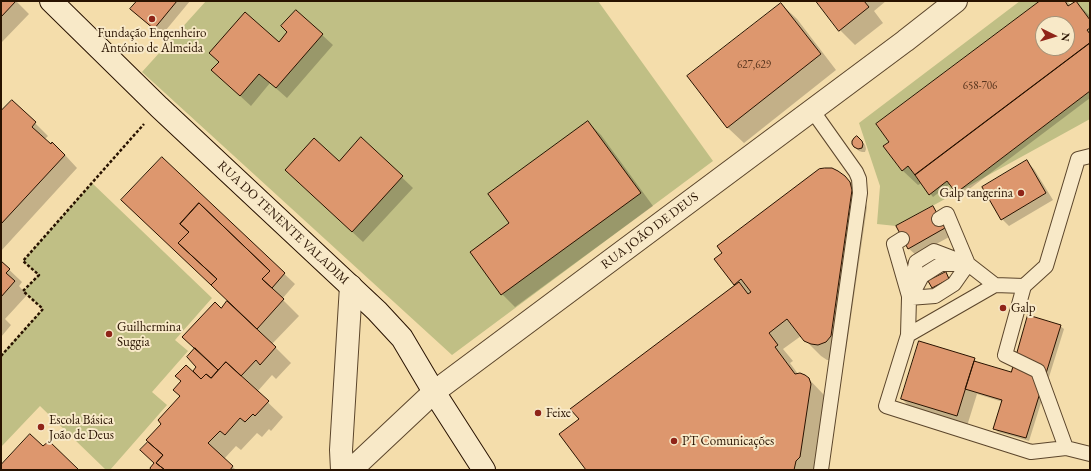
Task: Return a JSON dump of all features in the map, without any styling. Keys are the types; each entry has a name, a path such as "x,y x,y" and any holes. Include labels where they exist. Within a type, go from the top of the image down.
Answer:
{"street":[{"name":"RUA DO TENENTE VALADIM","path":"51,1 159,107 351,286 402,338 434,392 484,470"},
{"name":"RUA JOÃO DE DEUS","path":"351,470 434,392 956,1"},
{"path":"342,470 341,450 351,286"}],"lane":[{"path":"812,110 856,172 859,179 860,193 821,470"},
{"path":"1066,448 1038,371 1005,355 1024,286 1046,266 1078,159 1090,156"},
{"path":"939,219 947,214 968,264 995,285"},
{"path":"902,239 894,244 910,298 908,336 886,406 1031,452 1066,448 1090,454"},
{"path":"910,298 922,276 941,264 968,264"},
{"path":"910,298 935,296 954,284 968,264"},
{"path":"908,336 995,285 1024,286"}],"path":[{"path":"1,356 43,309 23,291 39,275 23,262 159,107"}],"shaded area":[{"path":"206,1 598,1 713,161 452,355 142,72"},
{"path":"1020,1 1040,1 876,124 889,142 883,146 901,170 908,166 929,194 947,181 956,193 896,226 877,224 880,186 859,123"},
{"path":"1076,1 1090,1 1090,20"},
{"path":"1090,91 1090,119 956,193"},
{"path":"92,183 212,298 175,340 188,351 152,392 167,405 110,470 106,470 40,406 1,447 1,355 43,309 23,291 39,275 23,261"}],"building":[{"path":"1,1 16,1 1,17"},
{"name":"Fundação Engenheiro António de Almeida","path":"137,1 177,1 154,29 130,9"},
{"path":"816,1 864,1 869,7 839,31"},
{"path":"1040,1 1065,1 1068,6 1076,1 1090,20 1090,28 1087,30 1090,34 1090,43 1075,54 1075,16 1035,16 1035,56 1073,56 915,175 908,166 902,171 883,146 889,142 876,124"},
{"path":"781,3 821,54 727,128 687,76"},
{"path":"296,10 323,34 276,88 259,74 240,96 211,70 219,62 209,53 245,12 279,42 287,32 281,26"},
{"path":"1090,43 1090,91 956,193 947,181 929,195 915,175 1073,56 1075,56 1075,54"},
{"path":"12,100 36,122 32,127 51,144 52,142 65,155 1,224 1,111"},
{"path":"588,121 641,193 501,295 470,252 509,223 488,194"},
{"path":"857,136 863,144 862,148 858,149 852,144 852,141"},
{"path":"361,137 403,176 352,232 285,170 314,138 339,161"},
{"path":"162,157 285,273 272,288 262,279 270,271 199,203 180,224 189,232 178,243 217,279 211,285 121,200"},
{"path":"1027,160 1046,193 1001,220 982,187"},
{"path":"832,168 845,176 850,182 852,190 831,336 826,342 818,345 811,344 804,341 787,319 769,333 778,345 775,347 795,374 800,373 805,375 809,378 811,384 800,457 796,461 794,470 586,470 559,434 579,419 570,409 739,282 748,294 751,292 741,279 734,285 714,259 722,253 717,246 819,169"},
{"path":"199,203 270,271 262,279 284,299 257,329 211,285 217,279 178,243 189,232 180,224"},
{"path":"933,206 945,228 908,249 896,226"},
{"path":"1,261 10,269 6,273 15,281 1,297"},
{"path":"946,272 949,279 932,288 928,281"},
{"path":"227,301 276,347 260,365 256,360 241,376 226,362 218,370 182,337 215,302 221,308"},
{"path":"1028,315 1061,325 1026,438 993,429 1002,400 965,389 974,361 1011,372"},
{"path":"919,341 975,358 957,416 901,399"},
{"path":"195,348 218,370 211,378 206,374 201,379 193,371 196,367 187,357"},
{"path":"226,362 269,401 255,416 253,414 245,422 240,418 225,435 220,431 208,443 233,466 230,470 165,470 156,463 163,455 146,440 161,424 158,420 180,396 173,390 181,381 175,376 186,365 201,379 206,374 211,378"},
{"path":"30,434 43,446 49,441 79,470 1,470 1,465"},
{"path":"148,442 163,455 156,463 165,470 151,470 150,468 154,463 140,450"}],"place":[{"name":"Fundação Engenheiro António de Almeida","path":"152,19"},
{"name":"Galp tangerina","path":"1021,193"},
{"name":"Galp","path":"1003,308"},
{"name":"Guilhermina Suggia","path":"109,334"},
{"name":"Feixe","path":"538,413"},
{"name":"Escola Básica João de Deus","path":"41,427"},
{"name":"PT Comunicações","path":"674,441"}]}
